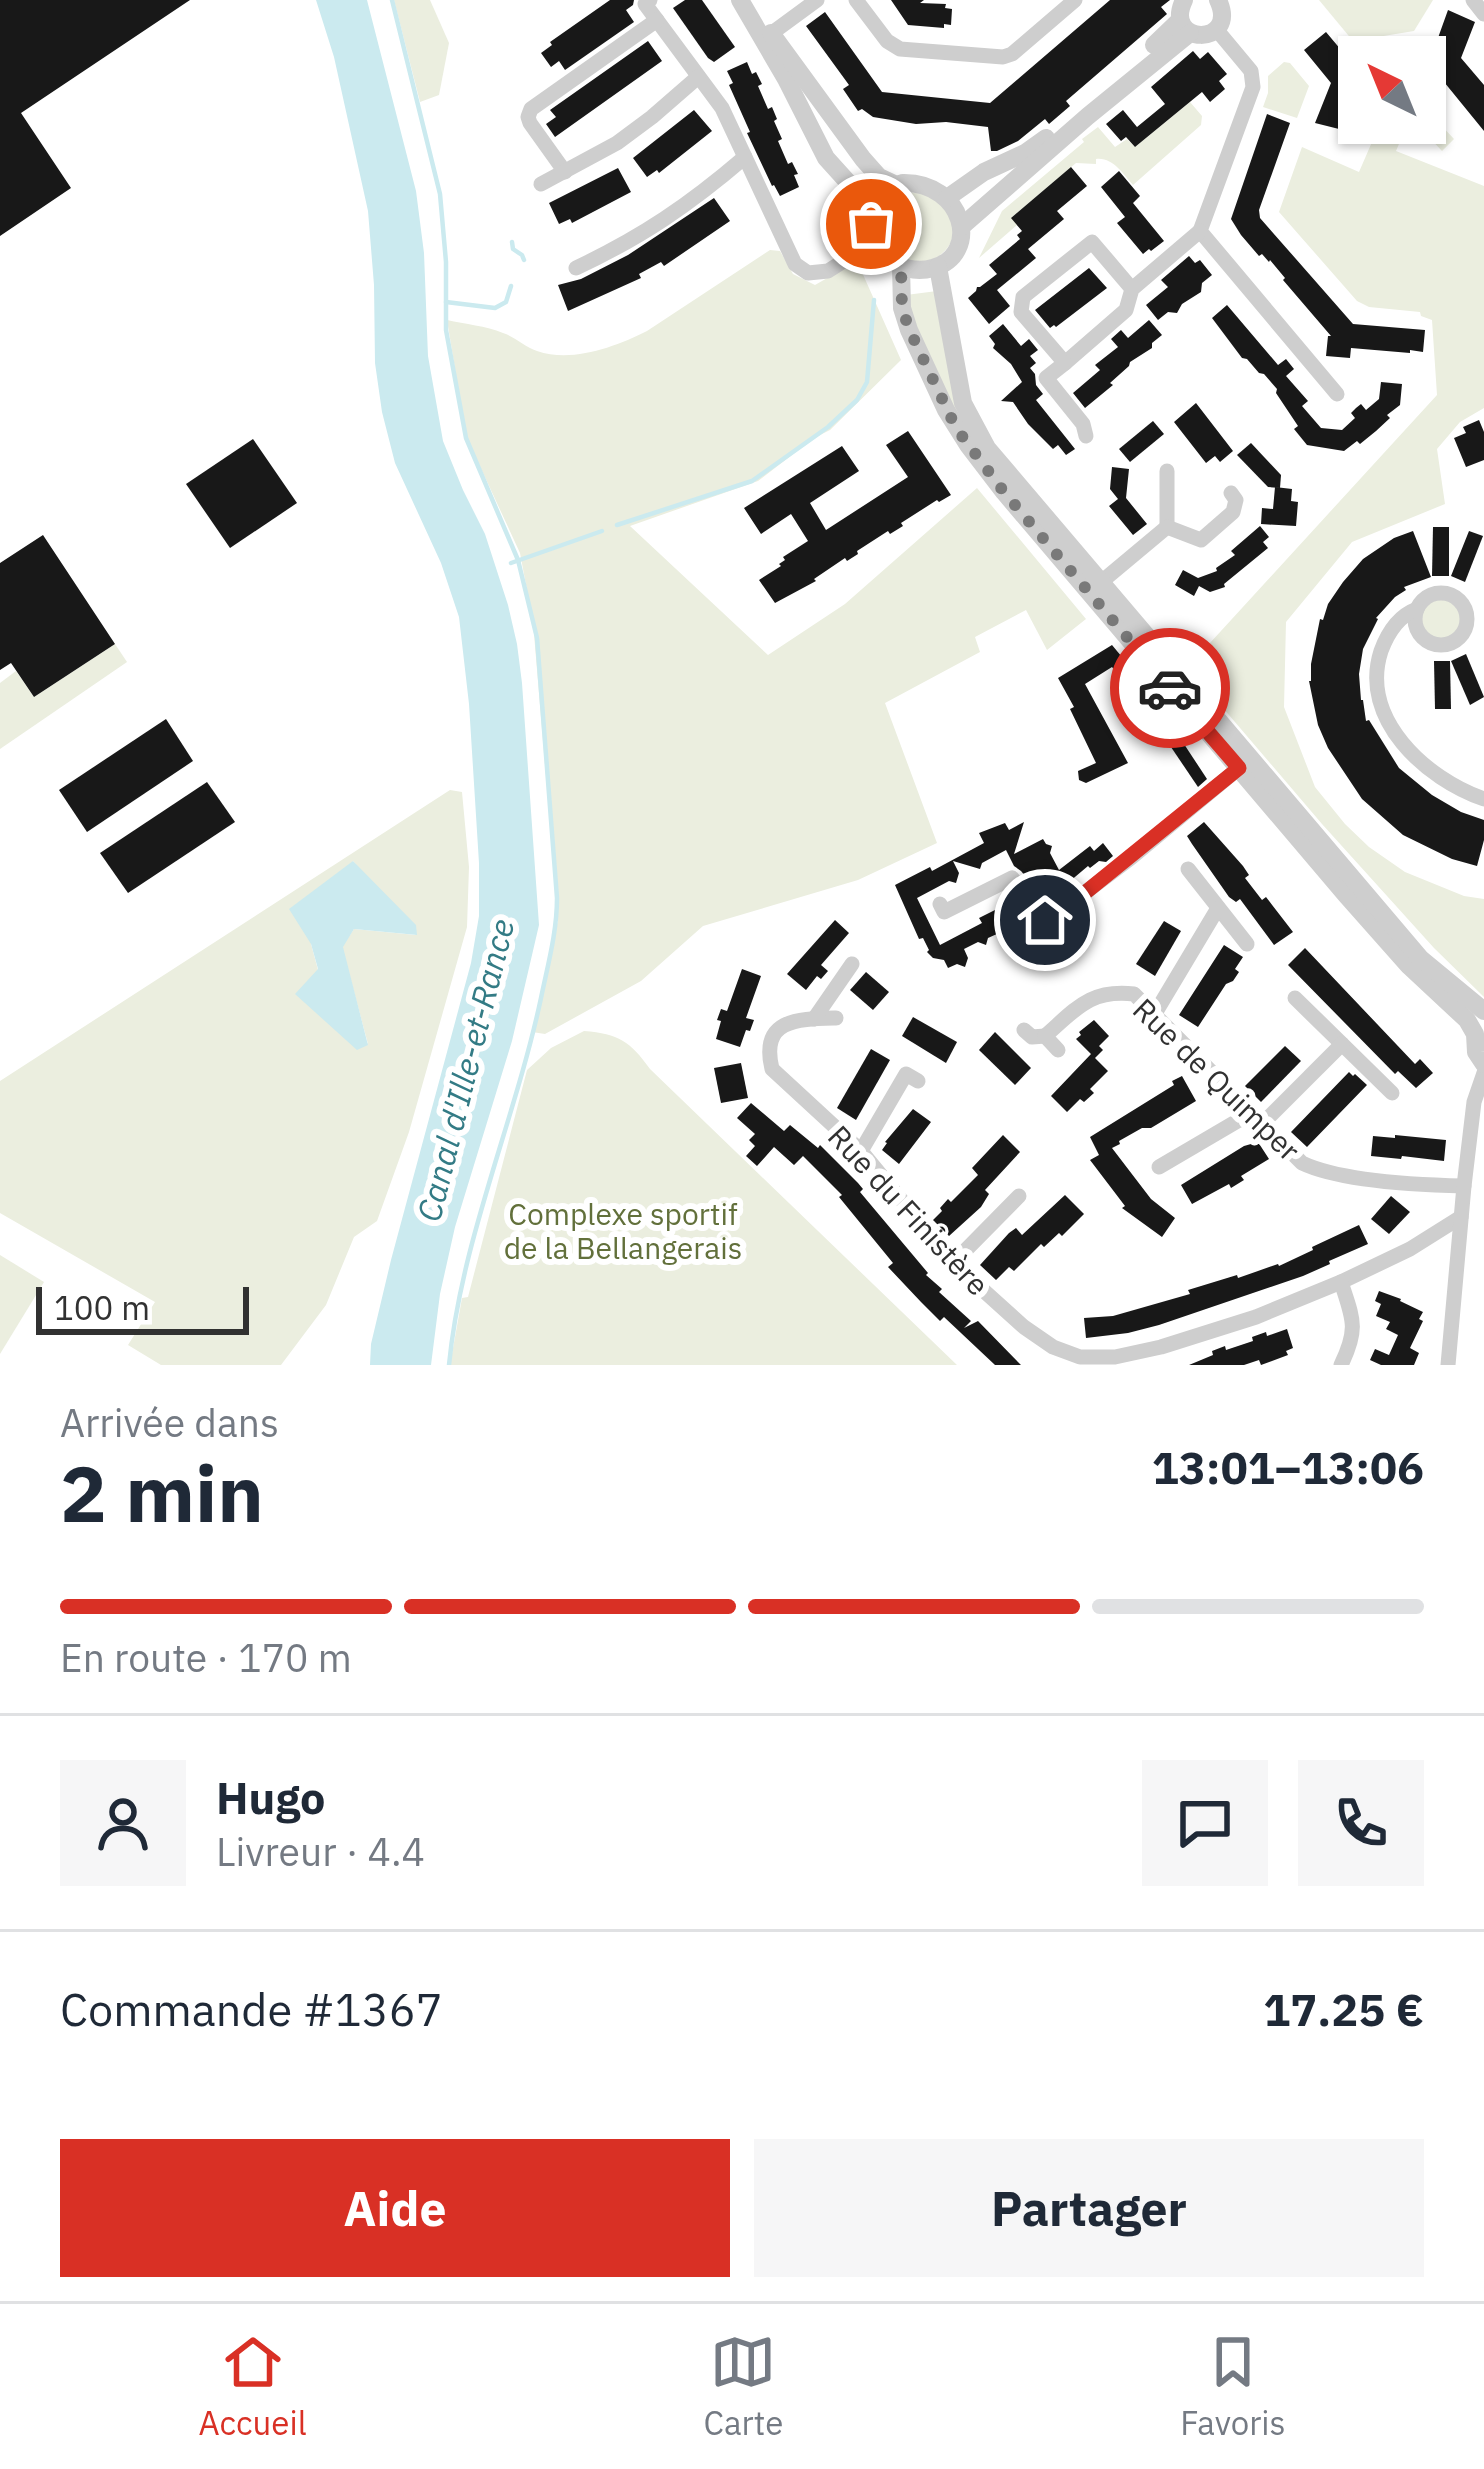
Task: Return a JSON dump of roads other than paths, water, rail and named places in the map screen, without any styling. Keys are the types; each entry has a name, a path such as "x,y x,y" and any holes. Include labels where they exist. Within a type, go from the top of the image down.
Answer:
{"street":[{"path":"650,0 645,4 722,108 800,269 817,274 828,271 875,241"},
{"path":"740,0 772,33 875,173 896,185"},
{"path":"740,0 826,158 873,210"},
{"path":"772,33 817,0"},
{"path":"856,0 887,41 900,49 993,57 1012,54 1075,0"},
{"path":"1473,0 1484,14"},
{"path":"1185,17 1201,36 1222,21 1223,2"},
{"path":"947,198 1046,139 1185,17"},
{"path":"961,226 1088,116 1185,17"},
{"path":"566,172 530,123 531,109 657,20"},
{"path":"1086,436 1046,378 1126,310 1132,289 1201,231 1253,87 1251,71 1216,29"},
{"path":"541,184 630,134 698,77"},
{"path":"576,268 667,220 745,157"},
{"path":"896,185 926,185 955,208 961,226 955,252 938,267 901,266 875,241 873,210 896,185"},
{"path":"1201,231 1337,394"},
{"path":"1065,363 1021,312 1023,297 1092,242 1132,289"},
{"path":"901,266 902,308 909,329 956,428 1004,492 1346,896 1409,966 1467,1020 1481,1022"},
{"path":"938,267 957,376 970,418 997,460 1421,959 1481,1022"},
{"path":"1167,471 1167,527"},
{"path":"1167,527 1201,540 1233,512 1236,500 1231,493"},
{"path":"1100,583 1167,527"},
{"path":"1417,609 1396,622 1382,647 1377,671 1383,710 1417,760 1447,783 1484,799"},
{"path":"940,904 944,912 1010,874 1040,914 1054,916 1239,768"},
{"path":"1188,869 1247,944"},
{"path":"1154,1016 1218,908"},
{"path":"1025,944 1047,916"},
{"path":"814,1019 852,964"},
{"name":"Rue de Quimper","path":"1045,1036 1088,999 1111,992 1134,994 1302,1163 1320,1172 1464,1186"},
{"path":"1295,998 1392,1093"},
{"path":"814,1019 836,1018"},
{"name":"Rue du Finistère","path":"814,1019 789,1023 777,1031 767,1051 772,1070 861,1151 952,1263 1024,1327 1053,1347 1079,1357 1116,1361 1223,1328 1341,1282 1410,1249 1461,1217"},
{"path":"1448,1365 1474,1102 1484,1069 1474,1046 1481,1022"},
{"path":"1024,1030 1032,1037 1045,1036 1058,1050"},
{"path":"1159,1168 1257,1118 1342,1044"},
{"path":"861,1151 906,1074 918,1081"},
{"path":"952,1263 1019,1196"},
{"path":"1341,1282 1354,1323 1341,1365"}],"water":[{"name":"Canal d'Ille-et-Rance","path":"316,0 367,0 416,191 428,356 443,441 485,534 508,605 522,683 539,925 512,1041 455,1227 431,1365 370,1365 371,1344 471,963 479,916 469,704 459,617 441,563 395,463 382,412 368,211 334,57"},
{"path":"353,861 416,925 417,935 354,929 343,947 368,1045 357,1050 295,994 318,969 311,944 289,909"}],"waterway":[{"path":"392,0 440,194 446,330 466,438 518,560 537,638 557,898 541,998 465,1272 449,1365"},
{"path":"512,242 524,260"},
{"path":"446,302 495,308 506,302 511,286"},
{"path":"617,525 752,481 828,427 857,400 867,382 874,300"},
{"path":"511,563 602,531"}],"park label":[{"name":"Complexe sportif de la Bellangerais","path":"623,1230"}]}
